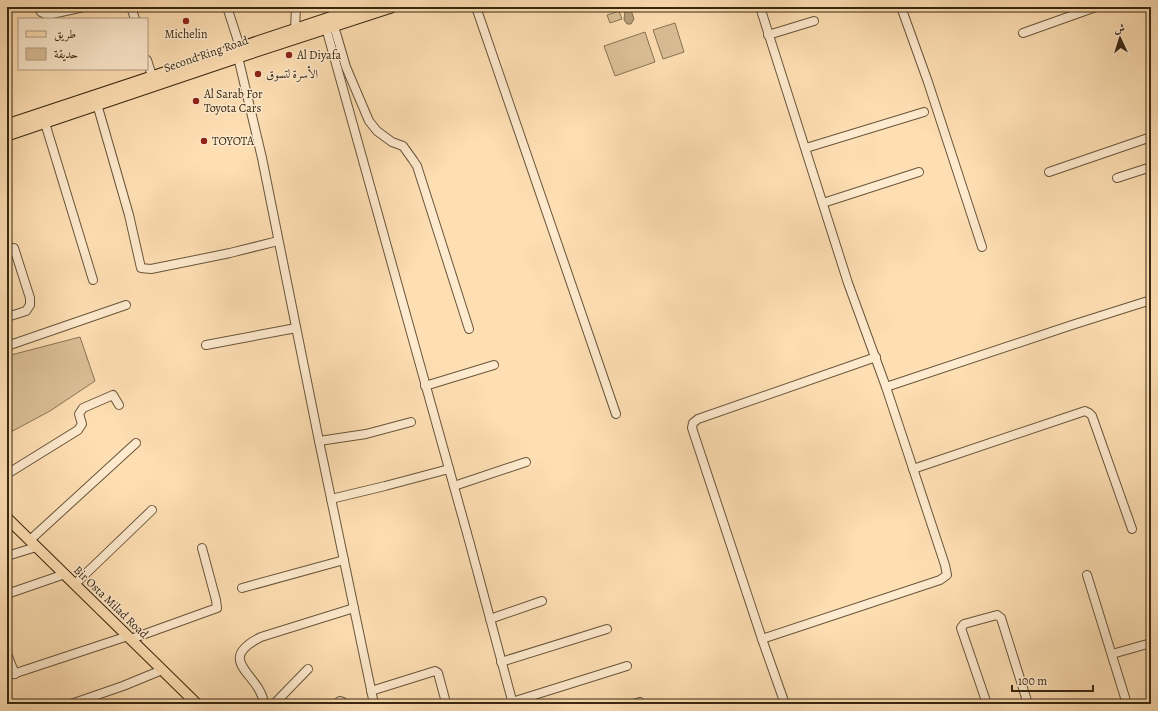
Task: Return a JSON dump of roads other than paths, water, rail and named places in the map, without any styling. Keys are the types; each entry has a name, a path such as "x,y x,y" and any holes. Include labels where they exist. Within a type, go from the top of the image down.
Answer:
{"highway":[{"name":"Second Ring Road","path":"7,135 45,123 239,52 295,29 363,7"},
{"name":"Second Ring Road","path":"7,125 152,76 330,27 391,7"}],"main road":[{"name":"Bir Osta Milad Road","path":"7,518 197,704"}],"street":[{"path":"38,7 41,12 48,16 84,7"},
{"path":"131,7 135,18"},
{"path":"227,7 239,52 262,158 374,704"},
{"path":"295,29 296,7"},
{"path":"476,7 616,414"},
{"path":"760,7 848,283 876,357 947,571 947,575 944,578 762,639"},
{"path":"901,7 928,82 982,247"},
{"path":"1023,33 1096,7"},
{"path":"768,35 814,21"},
{"path":"330,27 369,121 377,131 392,142 403,146 417,166 469,329"},
{"path":"330,27 425,386 454,486 512,703 627,666"},
{"path":"148,63 152,76"},
{"path":"97,104 129,215 141,268 151,269 230,253 278,241"},
{"path":"806,148 924,112"},
{"path":"45,123 93,280"},
{"path":"1049,172 1151,137"},
{"path":"1117,178 1151,167"},
{"path":"823,203 919,172"},
{"path":"7,317 28,310 30,305 30,298 14,248"},
{"path":"886,387 1151,300"},
{"path":"7,346 126,305"},
{"path":"206,345 296,328"},
{"path":"785,704 692,430 693,423 698,419 876,357"},
{"path":"425,386 494,365"},
{"path":"7,474 78,430 82,424 79,414 83,408 113,395 119,405"},
{"path":"913,469 1086,411 1092,416 1132,528"},
{"path":"319,441 366,434 411,422"},
{"path":"7,556 33,544 136,443"},
{"path":"454,486 526,462"},
{"path":"331,499 449,469"},
{"path":"75,584 152,510"},
{"path":"7,654 11,675 129,638 217,608 218,604 202,548"},
{"path":"242,588 344,560"},
{"path":"7,594 64,574"},
{"path":"1087,575 1127,704"},
{"path":"490,619 542,600"},
{"path":"264,704 263,697 258,687 242,668 240,655 246,646 261,637 354,608"},
{"path":"987,704 961,628 964,624 997,615 1001,618 1028,704"},
{"path":"501,662 607,629"},
{"path":"1112,654 1151,643"},
{"path":"7,644 7,650"},
{"path":"274,704 308,669"},
{"path":"71,704 83,702 162,670"},
{"path":"371,691 435,671 438,673 445,699"},
{"path":"336,704 340,701 344,704"}],"place":[{"name":"Michelin","path":"186,21"},
{"name":"Al Diyafa","path":"289,55"},
{"name":"الأسرة لتسوق","path":"258,74"},
{"name":"Al Sarab For Toyota Cars","path":"196,101"},
{"name":"TOYOTA","path":"204,141"}]}
